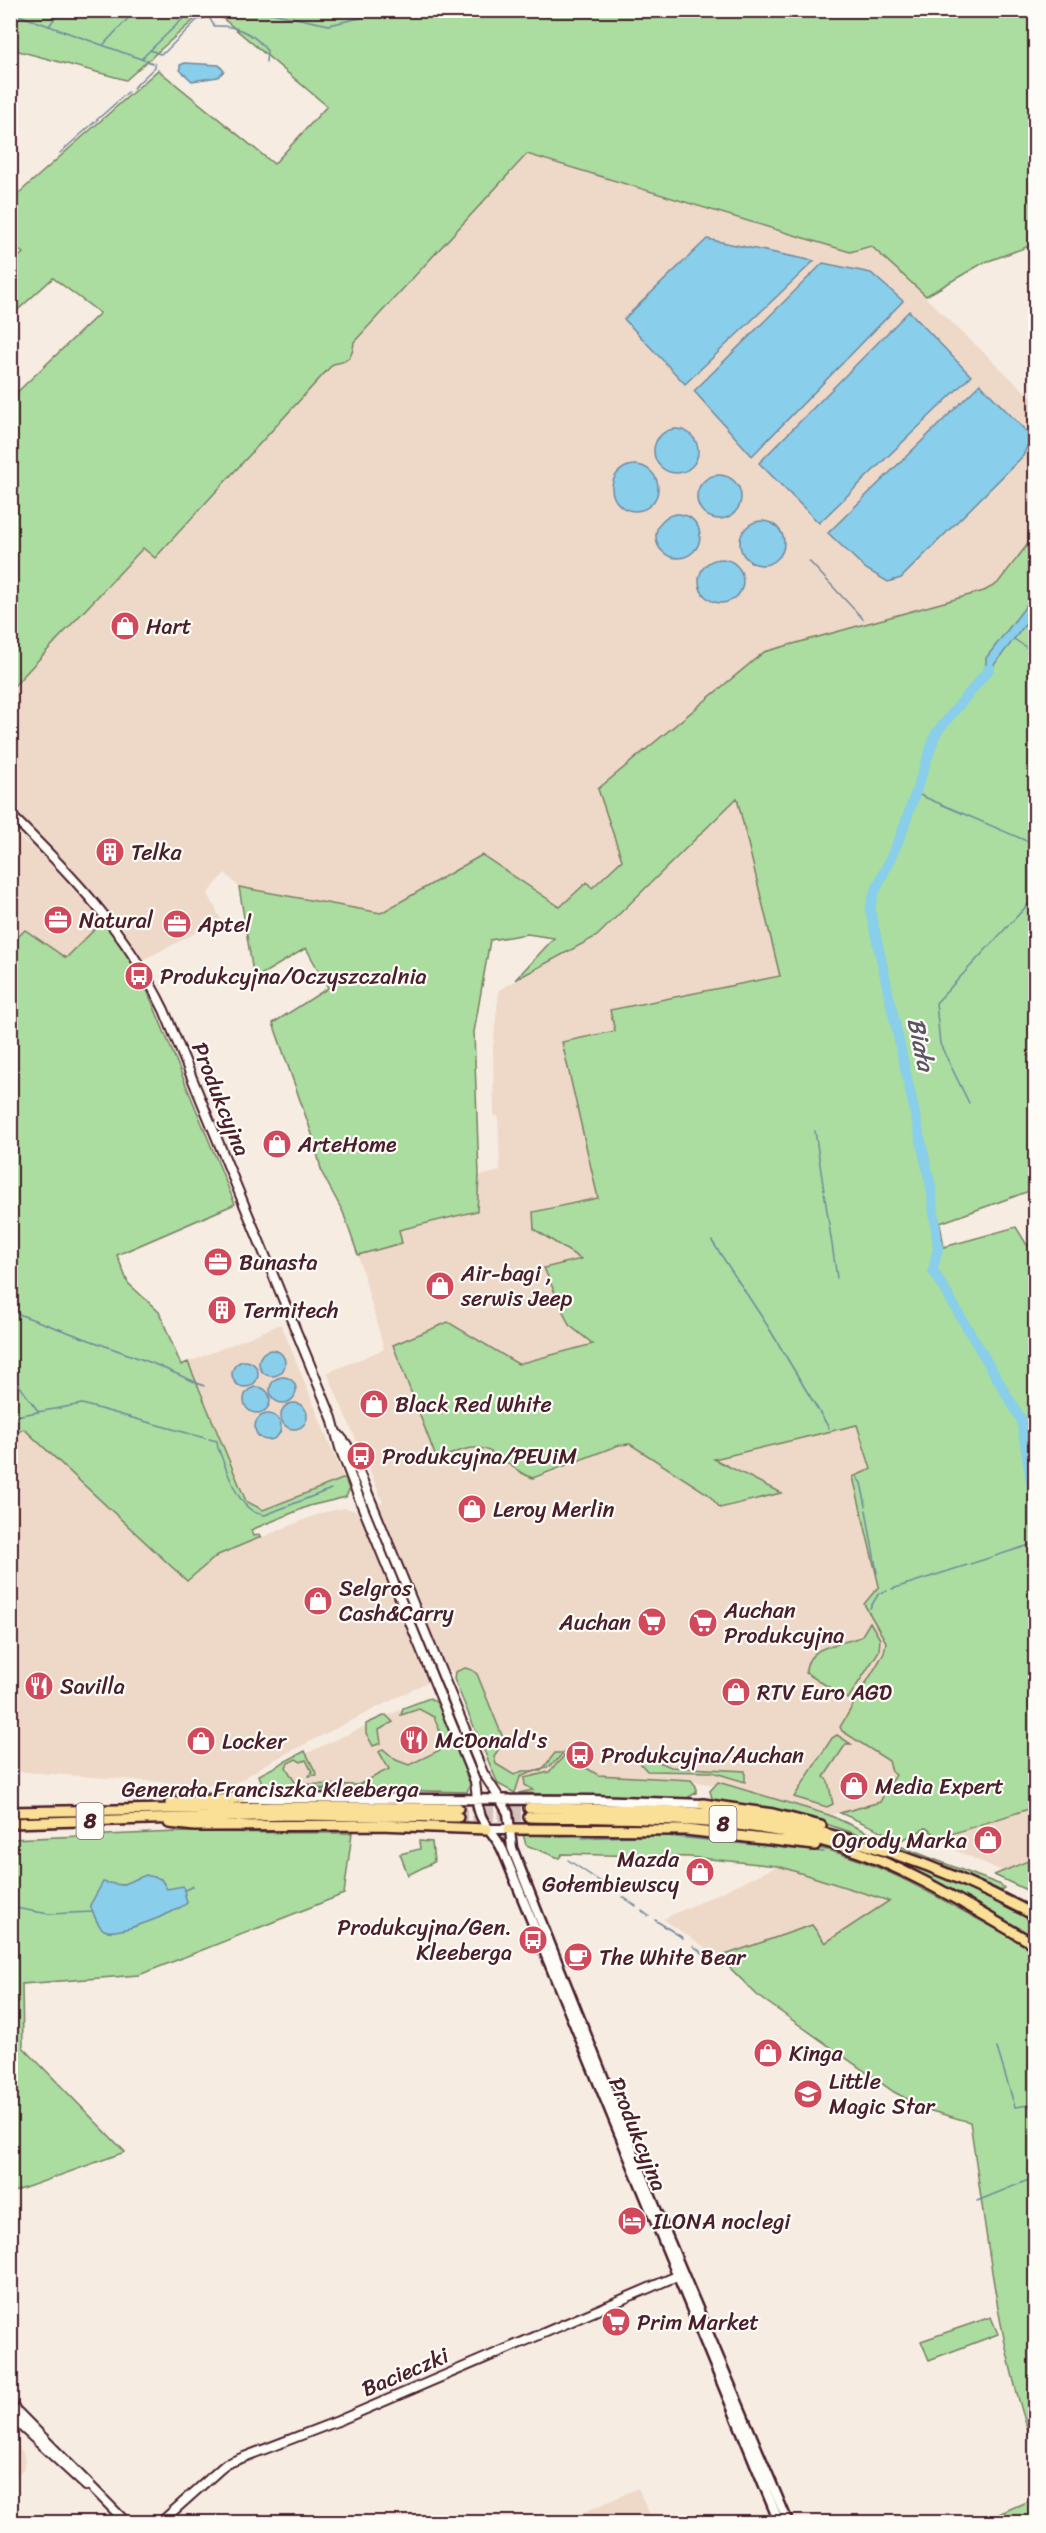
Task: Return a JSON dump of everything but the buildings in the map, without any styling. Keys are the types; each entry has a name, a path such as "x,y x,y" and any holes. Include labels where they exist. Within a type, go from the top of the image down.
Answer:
{"highway":[{"path":"115,1809 240,1798"},
{"path":"703,1804 809,1822 885,1850"},
{"name":"Generała Franciszka Kleeberga","path":"10,1811 115,1809 458,1812 10,1823"},
{"name":"8","path":"1035,1916 957,1877 885,1850 819,1831 728,1815 667,1811 529,1813 664,1820 765,1829 842,1846 909,1874 1035,1945"},
{"path":"136,1820 195,1826 369,1825 487,1829"},
{"path":"10,1828 26,1828 44,1822"},
{"path":"508,1829 646,1828 747,1836 821,1846 909,1874"}],"main road":[{"path":"240,1798 500,1799 703,1804"},
{"name":"Produkcyjna","path":"477,1799 480,1821 498,1840 550,1955 719,2367 779,2523"},
{"name":"Produkcyjna","path":"500,1799 508,1813 508,1829 512,1848 550,1955"},
{"path":"487,1829 508,1829"},
{"name":"Produkcyjna","path":"719,2367 788,2523"}],"street":[{"name":"Produkcyjna","path":"10,814 89,893 128,945 152,985 177,1038 338,1434 340,1448 359,1498 475,1781 477,1799"},
{"name":"Produkcyjna","path":"338,1434 347,1445 483,1773 500,1799"},
{"path":"359,1498 368,1495"},
{"name":"Bacieczki","path":"161,2523 226,2464 338,2421 681,2274"},
{"path":"10,2404 126,2523"},
{"path":"10,2416 52,2457 93,2490"}],"shaded area":[{"path":"527,154 850,252 871,246 1035,401 1035,535 997,584 984,591 867,623 592,888 586,883 560,907 482,855 381,913 239,887 225,873 208,893 221,920 135,964 107,922 98,921 100,924 66,958 25,930 11,944 10,829 31,848 11,826 11,690 143,548 156,558 333,364 345,362 351,356 354,342"},
{"path":"737,798 780,976 586,1142 598,1198 533,1212 534,1229 582,1259 544,1268 594,1344 518,1364 448,1322 437,1460 469,1448 481,1448 528,1477 538,1478 619,1445 630,1444 708,1494 720,1508 713,1459 858,1425 871,1470 853,1478 879,1586 864,1604 886,1642 884,1653 840,1727 892,1764 896,1775 887,1789 883,1787 882,1800 877,1804 829,1815 716,1785 690,1781 599,1791 512,1791 499,1786 451,1670 266,1764 230,1787 11,1771 10,1435 24,1429 189,1581 219,1555 321,1513 344,1508 357,1511 383,1502 327,1373 384,1349 358,1255 402,1243 398,1230 476,1211 479,1176 500,1171 498,1116 494,1117 493,1047 499,990 597,936"},
{"path":"281,1324 344,1479 263,1509 246,1501 189,1362"},
{"path":"426,1698 454,1744 382,1787 288,1786 279,1766"},
{"name":"Ogrody Marka","path":"1035,1807 1035,1858 1002,1871 957,1851 939,1839"},
{"path":"778,1866 889,1902 825,1943 811,1925 719,1957 663,1919"},
{"path":"11,2440 23,2452 25,2461 24,2468 11,2481"},
{"path":"638,2488 653,2522 561,2522 610,2501"}],"green space":[{"path":"10,11 204,11 126,80 11,49"},
{"path":"214,11 1035,11 1035,244 983,263 926,296 871,246 850,252 527,154 354,342 349,358 333,364 155,558 143,548 13,687 10,685 11,398 100,313 53,278 11,316 11,264 23,253 11,245 11,200 158,70 274,164 327,106"},
{"path":"1035,535 1035,1189 940,1223 944,1247 1016,1227 1027,1245 1035,1243 1035,1807 939,1838 926,1828 902,1840 840,1813 880,1802 883,1796 883,1786 887,1789 896,1775 892,1772 889,1761 842,1731 840,1727 884,1653 886,1642 864,1604 879,1586 853,1477 871,1469 857,1425 714,1459 781,1493 720,1508 708,1494 630,1444 619,1445 533,1478 518,1471 490,1451 482,1449 465,1449 437,1460 393,1345 448,1322 518,1364 593,1344 569,1325 544,1268 581,1259 534,1229 533,1212 598,1198 562,1042 615,1031 610,1010 780,976 737,798 597,936 515,980 554,938 527,934 490,940 474,1032 479,1176 477,1211 399,1230 402,1243 358,1255 343,1212 322,1173 313,1137 273,1023 328,988 306,948 254,979 239,887 381,913 482,855 560,907 587,882 592,888 622,860 598,789 764,652 984,591 997,584"},
{"path":"107,921 145,985 235,1204 117,1255 128,1283 159,1312 181,1365 188,1362 246,1501 263,1510 345,1478 349,1490 346,1497 309,1506 251,1530 253,1536 261,1537 218,1555 187,1581 24,1429 11,1435 11,944 25,930 66,958 100,924"},
{"path":"870,1622 880,1639 879,1651 848,1699 806,1673 807,1664 818,1651 861,1637"},
{"path":"465,1668 477,1674 503,1738 503,1743 494,1756 496,1764 514,1775 522,1771 537,1771 520,1777 515,1793 498,1784 454,1679 455,1672"},
{"path":"430,1698 438,1704 470,1784 467,1792 263,1787 259,1775 305,1751 317,1775 309,1776 312,1772 306,1760 301,1762 296,1759 288,1763 286,1767 296,1784 358,1785 389,1769 379,1752 383,1749 396,1760 409,1765 440,1750 443,1746 439,1743 441,1735 434,1717 419,1709 401,1715 403,1708"},
{"path":"386,1715 393,1722 379,1730 381,1743 373,1746 366,1733 366,1724"},
{"path":"837,1735 851,1744 846,1744 824,1777 828,1781 833,1804 827,1807 794,1797 832,1738"},
{"path":"555,1753 563,1753 551,1765 542,1770"},
{"path":"565,1755 598,1775 691,1780 696,1786 696,1793 687,1798 518,1793 533,1790 525,1785 524,1778 549,1772"},
{"path":"647,1757 671,1767 745,1771 745,1782 712,1772 647,1771 640,1763"},
{"path":"718,1782 829,1815 889,1842 1004,1888 1000,1891 929,1859 788,1811 720,1802 712,1798 710,1791"},
{"path":"285,1789 386,1791 369,1794 121,1795"},
{"path":"177,1832 352,1833 344,1894 139,1975 22,1984 23,2047 125,2152 11,2193 11,1839"},
{"path":"665,1832 753,1838 838,1853 914,1884 1035,1949 1035,2451 1011,2371 1002,2330 970,2122 928,2110 894,2092 757,1995 719,1957 812,1925 825,1943 889,1901 778,1866 690,1857 562,1854 559,1858 526,1845 523,1834 553,1836"},
{"path":"419,1841 432,1842 434,1862 408,1875 400,1854 420,1849"},
{"path":"841,1841 891,1857 989,1897 1035,1922 1035,1940"},
{"path":"1035,1858 1035,1894 994,1875"},
{"path":"991,2317 998,2334 929,2360 921,2341"},
{"path":"1035,2498 1035,2522 981,2522"}],"water":[{"path":"185,63 219,65 224,71 218,77 192,81 180,70 180,65"},
{"path":"707,239 814,261 685,384 624,319"},
{"path":"823,263 871,273 903,301 752,456 694,391"},
{"path":"909,311 971,376 819,523 759,463"},
{"path":"980,384 1028,433 1028,444 1023,456 901,578 888,582 866,569 828,533"},
{"path":"676,429 685,430 692,435 697,442 697,460 692,467 685,472 676,473 667,472 660,467 655,460 654,451 655,442 660,435 667,430"},
{"path":"635,465 651,472 658,488 651,504 635,511 619,504 612,488 619,472"},
{"path":"719,475 728,476 735,481 740,488 740,506 735,513 728,518 719,519 710,518 703,513 698,506 697,497 698,488 703,481 710,476"},
{"path":"678,514 687,515 694,520 699,527 699,545 694,552 687,557 678,558 669,557 662,552 657,545 656,536 657,527 662,520 669,515"},
{"path":"762,521 771,522 778,527 783,534 783,552 778,559 771,564 762,565 753,564 746,559 741,552 740,543 741,534 746,527 753,522"},
{"path":"721,559 730,560 737,565 742,572 742,590 737,597 730,602 721,603 712,602 705,597 700,590 699,581 700,572 705,565 712,560"},
{"path":"1035,594 1035,612 983,679 980,677 986,666 986,658"},
{"path":"272,1350 281,1354 285,1363 281,1372 272,1376 263,1372 259,1363 263,1354"},
{"path":"245,1361 254,1365 258,1374 254,1383 245,1387 236,1383 232,1374 236,1365"},
{"path":"283,1377 292,1381 296,1390 292,1399 283,1403 274,1399 270,1390 274,1381"},
{"path":"257,1387 266,1391 270,1400 266,1409 257,1413 248,1409 244,1400 248,1391"},
{"path":"294,1403 303,1407 307,1416 303,1425 294,1429 285,1425 281,1416 285,1407"},
{"path":"268,1414 277,1418 281,1427 277,1436 268,1440 259,1436 255,1427 259,1418"},
{"path":"146,1875 161,1879 167,1889 183,1886 187,1903 160,1917 133,1927 111,1931 101,1928 90,1905 103,1882 121,1885"}],"waterway":[{"path":"49,26 61,10"},
{"path":"104,44 136,10"},
{"path":"141,59 192,10"},
{"path":"257,10 329,25 395,10"},
{"path":"10,12 155,64 155,67 133,88"},
{"path":"150,50 160,54 165,52 197,20 209,17 214,26 244,31 256,39 267,51 266,62"},
{"path":"60,153 128,92"},
{"path":"809,561 863,619"},
{"path":"1014,639 1036,654"},
{"name":"Biała","path":"990,668 936,733 901,835 874,894 870,909 931,1187 938,1248 933,1270 1021,1419 1036,1514"},
{"path":"915,793 1036,845"},
{"path":"969,1103 940,1044 936,1003 1036,896"},
{"path":"815,1131 837,1278"},
{"path":"712,1241 767,1325 829,1428"},
{"path":"10,1311 152,1363 204,1386"},
{"path":"10,1373 38,1411"},
{"path":"10,1417 82,1404 205,1438"},
{"path":"209,1439 217,1441 235,1489 241,1499 256,1513 265,1515 331,1489"},
{"path":"857,1478 861,1483 866,1506"},
{"path":"866,1510 877,1573"},
{"path":"892,1589 1036,1543"},
{"path":"870,1608 879,1593 887,1591"},
{"path":"582,1838 657,1835 824,1852"},
{"path":"568,1860 613,1890"},
{"path":"185,1890 193,1886"},
{"path":"623,1897 636,1906"},
{"path":"10,1907 49,1914 93,1912"},
{"path":"642,1911 649,1916"},
{"path":"655,1920 683,1938"},
{"path":"693,1946 722,1967"},
{"path":"997,2048 1015,2107 1036,2104"},
{"path":"977,2201 1036,2177"}],"tunnel":[{"path":"458,1808 529,1808"},
{"path":"458,1817 529,1817"}],"place":[{"name":"Hart","path":"125,626"},
{"name":"Telka","path":"110,852"},
{"name":"Natural","path":"58,920"},
{"name":"Aptel","path":"177,924"},
{"name":"Produkcyjna/Oczyszczalnia","path":"139,976"},
{"name":"ArteHome","path":"277,1144"},
{"name":"Bunasta","path":"218,1262"},
{"name":"Air-bagi , serwis Jeep","path":"440,1286"},
{"name":"Termitech","path":"222,1310"},
{"name":"Black Red White","path":"374,1404"},
{"name":"Produkcyjna/PEUiM","path":"361,1456"},
{"name":"Leroy Merlin","path":"472,1509"},
{"name":"Selgros Cash&Carry","path":"318,1601"},
{"name":"Auchan","path":"652,1622"},
{"name":"Auchan Produkcyjna","path":"703,1623"},
{"name":"Savilla","path":"39,1686"},
{"name":"RTV Euro AGD","path":"736,1692"},
{"name":"McDonald's","path":"414,1740"},
{"name":"Locker","path":"201,1741"},
{"name":"Produkcyjna/Auchan","path":"580,1755"},
{"name":"Media Expert","path":"854,1786"},
{"name":"Ogrody Marka","path":"988,1840"},
{"name":"Mazda Gołembiewscy","path":"700,1872"},
{"name":"Produkcyjna/Gen. Kleeberga","path":"533,1940"},
{"name":"The White Bear","path":"578,1957"},
{"name":"Kinga","path":"768,2053"},
{"name":"Little Magic Star","path":"808,2094"},
{"name":"ILONA noclegi","path":"632,2221"},
{"name":"Prim Market","path":"616,2322"}]}
